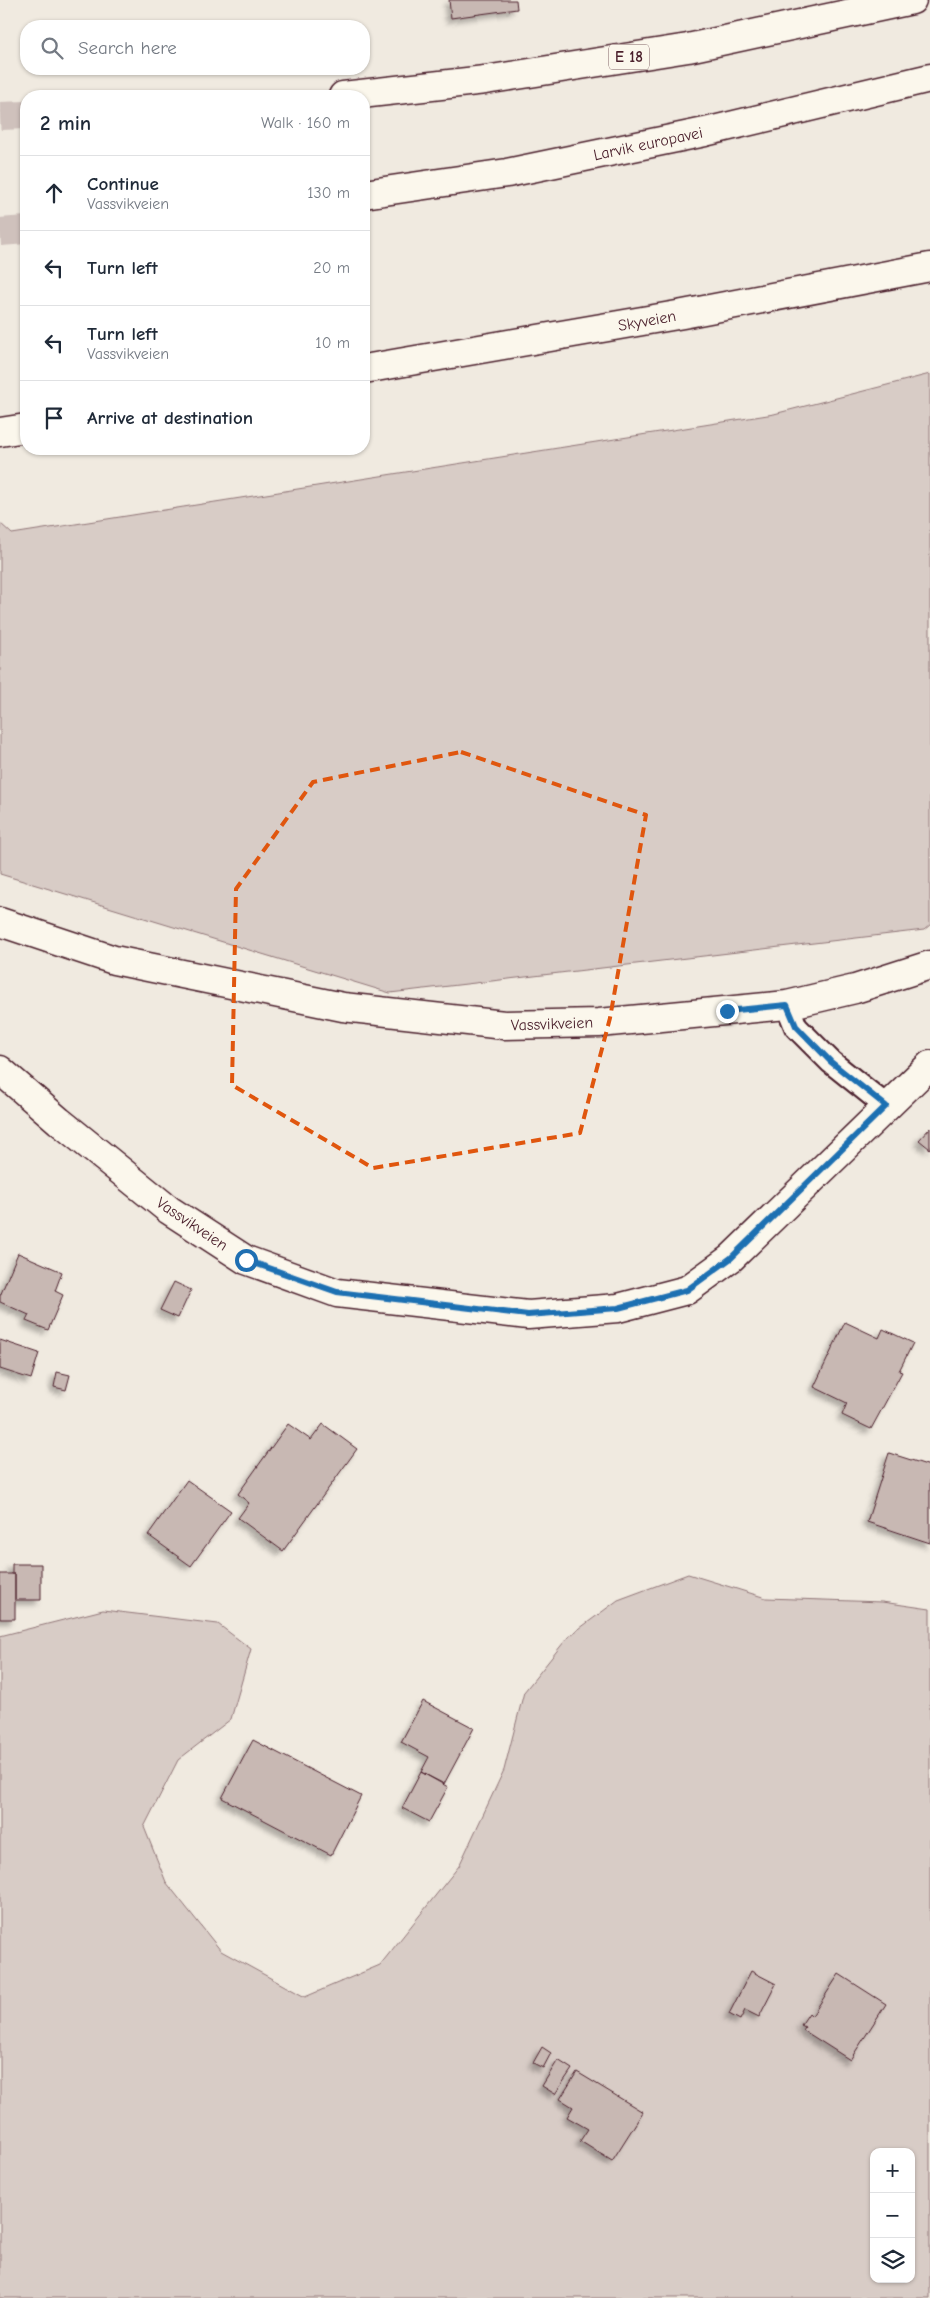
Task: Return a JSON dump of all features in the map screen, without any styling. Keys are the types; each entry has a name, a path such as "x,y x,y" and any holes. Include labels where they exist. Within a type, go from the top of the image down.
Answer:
{"main road":[{"name":"E 18","path":"370,93 485,80 688,48 912,0"},
{"name":"Larvik europavei","path":"370,193 516,171 704,132 930,78"},
{"name":"Skyveien","path":"370,368 683,314 930,267"},
{"path":"0,432 20,429"},
{"name":"Vassvikveien","path":"0,922 114,960 324,1003 504,1025 599,1023 787,1005 855,989 930,965"},
{"name":"Vassvikveien","path":"0,1070 59,1121 169,1210 246,1260 337,1292 528,1315 618,1308 687,1290 731,1258 930,1065"}],"lane":[{"path":"787,1005 796,1026 824,1055 886,1106"}],"highlighted area":[{"path":"461,752 646,815 610,1018 580,1133 373,1168 232,1085 236,889 313,782"}],"shaded area":[{"path":"930,374 930,925 924,930 390,993 0,874 0,523 12,534 774,414"},
{"path":"688,1574 766,1598 882,1602 930,1609 930,2298 0,2298 0,1636 103,1610 218,1624 251,1649 231,1719 178,1760 144,1827 166,1882 221,1951 305,1997 380,1965 459,1866 504,1770 524,1692 568,1637 618,1600"}],"building":[{"path":"449,0 516,0 517,9 451,18"},
{"path":"930,1128 930,1149 919,1140"},
{"path":"18,1253 62,1272 55,1291 63,1295 48,1330 26,1321 29,1315 0,1302 0,1296"},
{"path":"174,1282 191,1290 178,1318 160,1310"},
{"path":"845,1322 879,1338 883,1329 913,1343 899,1371 902,1372 871,1429 842,1415 847,1403 814,1387"},
{"path":"0,1340 39,1353 31,1379 0,1369"},
{"path":"57,1372 70,1375 66,1390 54,1387"},
{"path":"288,1424 311,1440 323,1424 357,1449 283,1551 238,1518 249,1503 238,1494"},
{"path":"889,1453 930,1466 930,1543 867,1522"},
{"path":"187,1480 231,1511 191,1566 148,1535"},
{"path":"12,1564 41,1564 41,1600 15,1600 15,1574 12,1574"},
{"path":"0,1574 15,1574 15,1619 0,1619"},
{"path":"423,1701 474,1728 444,1784 421,1772 429,1757 401,1742"},
{"path":"253,1740 361,1796 331,1855 222,1798"},
{"path":"421,1772 448,1787 429,1822 402,1808"},
{"path":"751,1971 776,1984 759,2017 745,2010 740,2020 729,2014"},
{"path":"839,1974 886,2004 850,2060 803,2030 805,2027 801,2025 809,2013 812,2016"},
{"path":"542,2047 551,2053 543,2068 533,2063"},
{"path":"558,2060 572,2069 555,2094 542,2086"},
{"path":"577,2072 643,2112 612,2161 580,2141 588,2129 567,2117 573,2107 560,2099"}],"tunnel":[{"path":"0,116 20,115"},
{"path":"0,232 20,230"}],"route":[{"path":"246,1260 337,1292 528,1315 618,1308 687,1290 731,1258 886,1106 831,1062 796,1026 787,1005 727,1011"}]}
